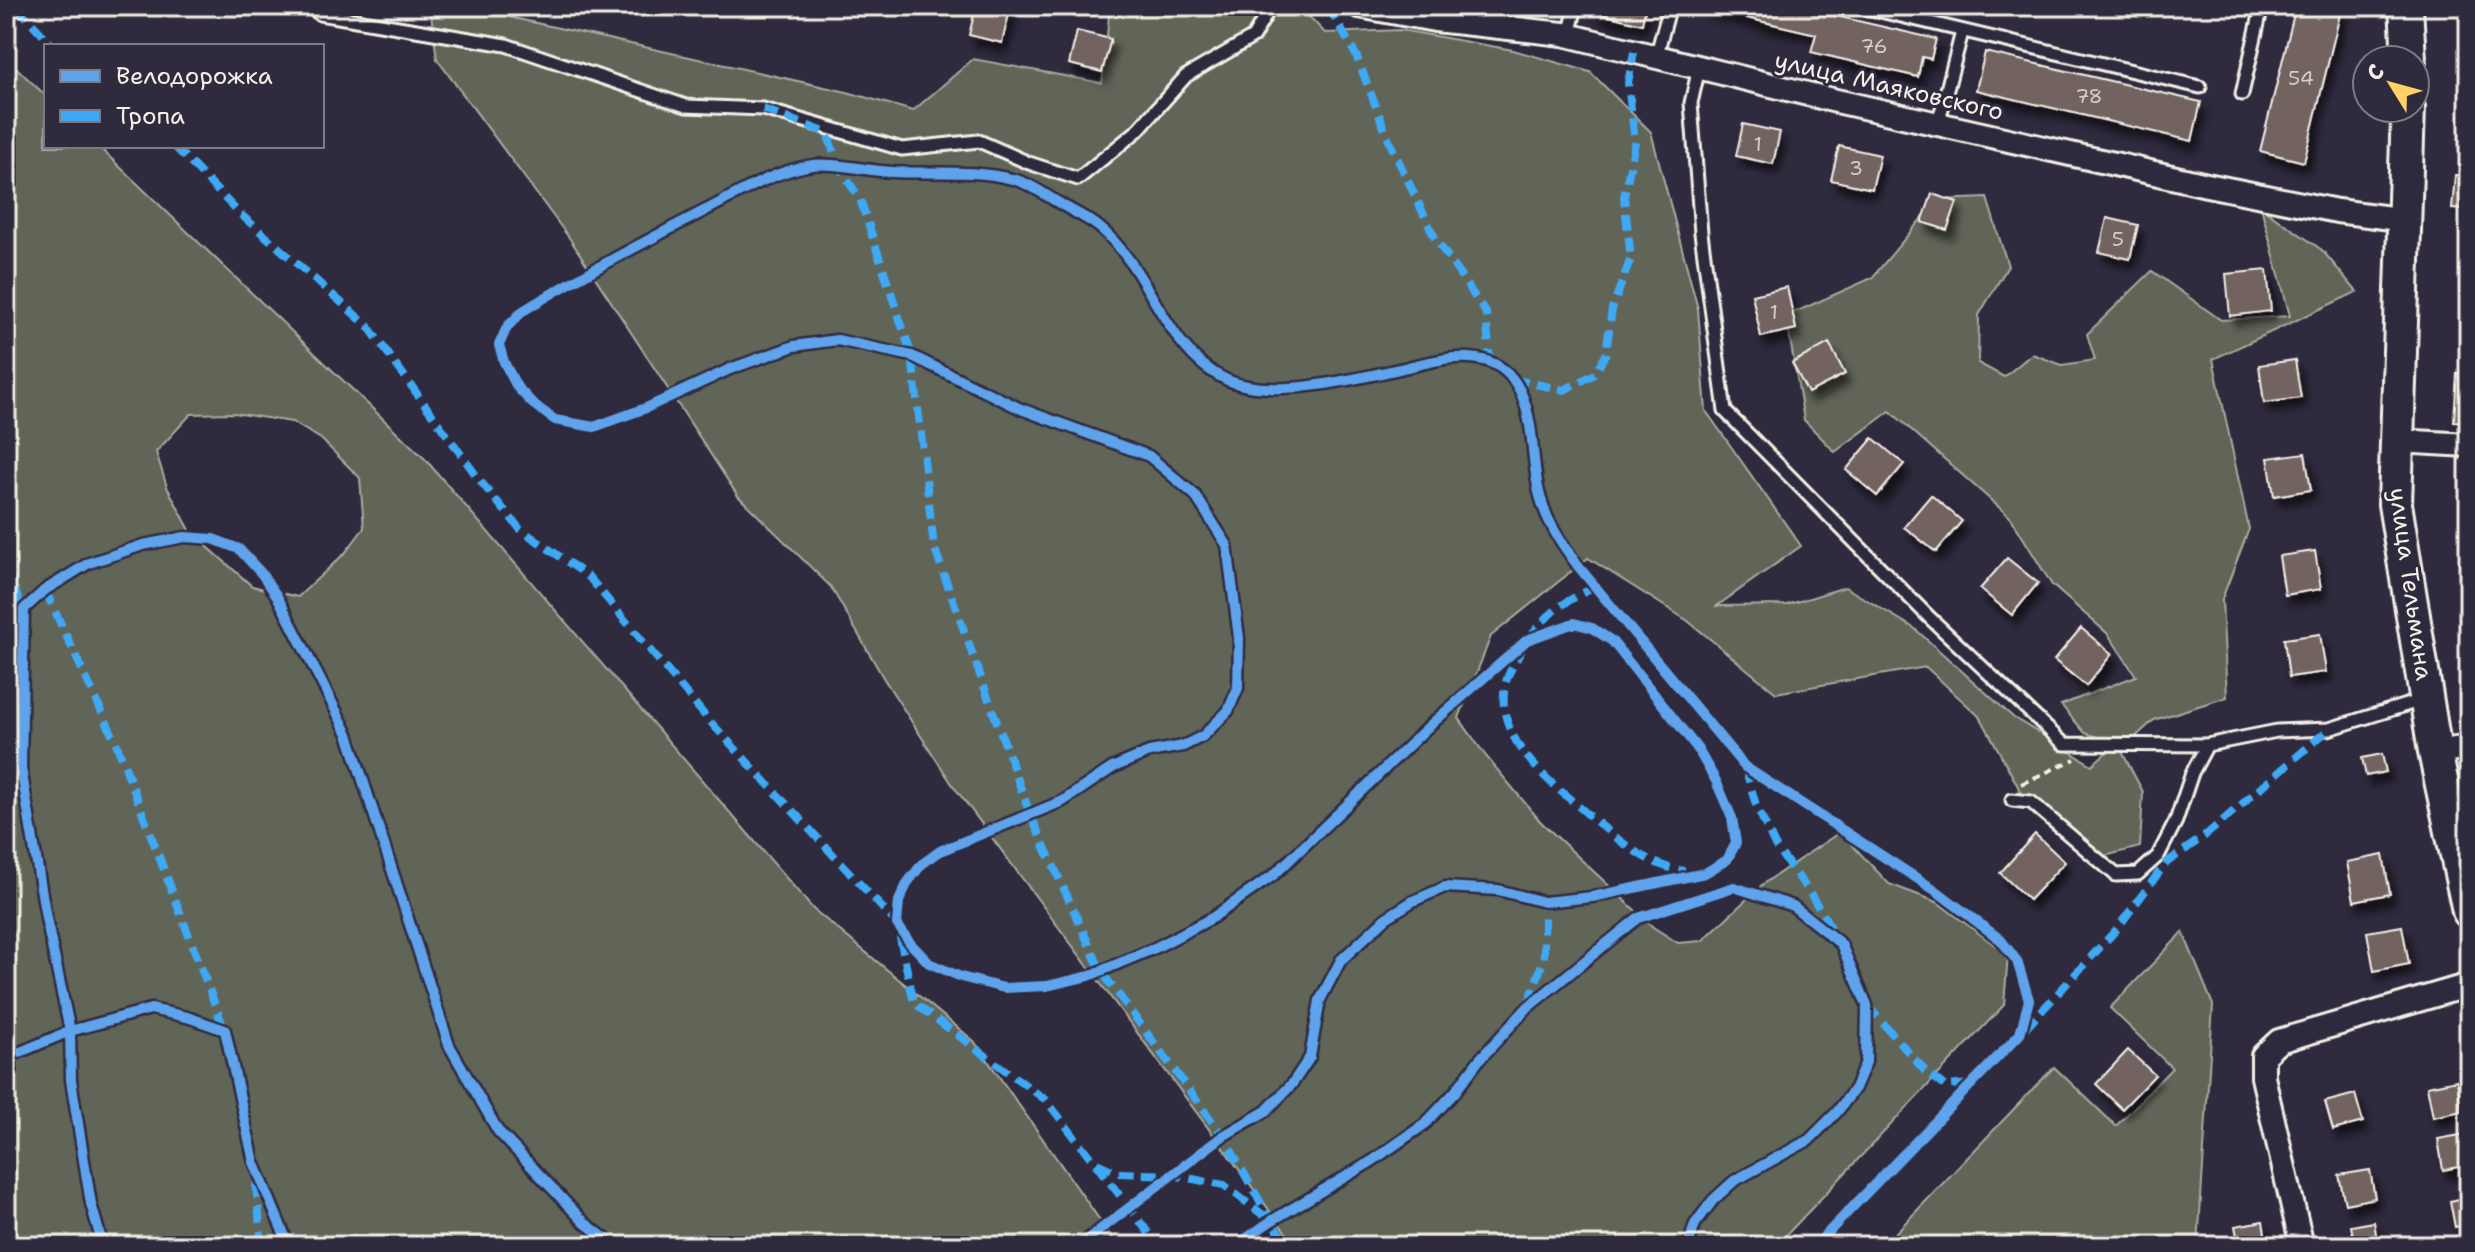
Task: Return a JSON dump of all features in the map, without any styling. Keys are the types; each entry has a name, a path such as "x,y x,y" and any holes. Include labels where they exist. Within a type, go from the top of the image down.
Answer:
{"street":[{"name":"улица Маяковского","path":"1359,6 1435,20 1569,36 2221,188 2337,211 2406,220"},
{"path":"2406,6 2408,44"},
{"name":"улица Тельмана","path":"2408,124 2395,504 2435,752 2469,911"},
{"path":"2397,441 2469,445"},
{"path":"2435,752 2469,747"},
{"path":"2302,1246 2263,1077 2263,1056 2279,1041 2469,985"}],"lane":[{"path":"308,6 320,14 506,45 686,106 763,109 902,149 979,141 1029,163 1078,179 1137,131 1186,76 1253,37 1271,6"},
{"path":"1569,36 1576,6"},
{"path":"1656,57 1670,6"},
{"path":"1859,6 2200,87"},
{"path":"2242,94 2262,6"},
{"path":"1938,124 1962,32"},
{"path":"1699,68 1691,103 1701,233 1725,411 1930,618 2064,744 2207,745 2277,731 2329,729 2426,699"},
{"path":"2012,800 2031,802 2116,875 2138,874 2158,856 2176,821 2192,773 2207,745"}],"path":[{"path":"2016,786 2068,764 2097,744"}],"green space":[{"path":"430,6 502,6 509,17 847,92 913,111 973,59 1102,83 1110,6 1299,6 1325,33 1401,30 1513,50 1590,72 1651,132 1698,309 1706,411 1801,546 1717,606 1787,605 1845,587 1914,628 2014,718 2092,765 2117,743 2085,733 2061,705 2136,676 2108,634 2052,585 2011,518 1890,411 1835,452 1804,420 1786,316 1872,278 1937,200 1987,198 2008,266 1979,315 1978,363 2004,377 2032,354 2062,365 2095,360 2087,334 2152,271 2221,320 2290,316 2261,207 2322,250 2357,292 2213,359 2249,529 2222,599 2227,697 2154,720 2121,750 2143,792 2140,847 2089,860 2033,814 1981,718 1926,667 1776,693 1688,621 1588,558 1491,636 1459,718 1485,755 1541,822 1653,927 1678,943 1702,941 1763,884 1840,832 1889,884 1937,902 2008,955 2004,1005 1776,1246 1296,1246 952,784 884,679 831,587 738,496 570,239 437,59"},
{"path":"6,58 44,94 44,148 100,148 425,459 813,909 974,1041 1118,1246 6,1246","holes":["234,413 292,422 321,439 360,478 364,528 345,553 298,597 252,586 191,532 167,487 156,452 191,414"]},
{"path":"2183,932 2213,1005 2198,1246 1883,1246 2054,1067 2116,1126 2172,1068 2110,1008"}],"building":[{"path":"976,6 1010,10 1002,43 969,35"},
{"path":"1598,6 1646,6 1642,24 1597,13"},
{"path":"1810,6 1810,10 1936,39 1931,59 1922,57 1918,77 1811,52 1816,34 1699,7"},
{"path":"2296,6 2342,6 2304,162 2260,151"},
{"path":"1077,31 1111,39 1102,72 1069,64"},
{"path":"1985,52 2201,102 2192,141 1976,90"},
{"path":"1743,124 1780,132 1773,164 1736,156"},
{"path":"1839,146 1880,155 1872,189 1831,180"},
{"path":"2455,175 2469,176 2469,210 2452,209"},
{"path":"1932,194 1957,202 1947,230 1922,222"},
{"path":"2107,218 2138,225 2130,259 2099,252"},
{"path":"2465,268 2469,269 2469,302 2462,302"},
{"path":"2267,270 2271,311 2230,316 2226,274"},
{"path":"1787,287 1796,329 1761,337 1752,295"},
{"path":"1829,343 1845,374 1808,393 1792,363"},
{"path":"2295,360 2301,398 2264,403 2259,365"},
{"path":"2457,373 2469,374 2469,422 2454,421"},
{"path":"1873,438 1904,464 1877,496 1846,470"},
{"path":"2305,453 2311,490 2274,496 2268,458"},
{"path":"1931,495 1962,521 1936,552 1904,527"},
{"path":"2315,551 2321,589 2285,595 2279,556"},
{"path":"2007,558 2038,583 2012,615 1980,589"},
{"path":"2081,628 2112,654 2086,686 2054,660"},
{"path":"2320,634 2326,672 2289,677 2284,639"},
{"path":"2382,754 2386,772 2366,776 2362,758"},
{"path":"2035,834 2065,862 2029,900 2000,873"},
{"path":"2383,855 2390,894 2354,901 2347,862"},
{"path":"2402,926 2409,964 2374,971 2367,932"},
{"path":"2128,1050 2155,1075 2122,1109 2096,1084"},
{"path":"2457,1080 2462,1111 2433,1117 2427,1086"},
{"path":"2355,1094 2363,1122 2333,1130 2325,1102"},
{"path":"2466,1134 2469,1165 2443,1170 2438,1139"},
{"path":"2370,1170 2375,1198 2345,1204 2339,1175"},
{"path":"2469,1196 2469,1224 2455,1227 2450,1201"},
{"path":"2263,1221 2267,1246 2239,1246 2235,1226"},
{"path":"2374,1222 2378,1246 2355,1246 2351,1226"}],"marked path":[{"path":"16,6 51,44"},
{"path":"1328,6 1356,55 1390,143 1435,238 1486,313 1490,362"},
{"path":"1512,379 1564,390 1595,374 1606,353 1612,309 1631,258 1624,197 1635,142 1628,83 1634,52"},
{"path":"763,109 827,133 839,167 860,199 912,356 934,547 1030,814 1101,971 1223,1136 1271,1221"},
{"path":"176,148 238,212 368,326 481,482 520,529 588,576 706,717 897,924 914,1003 1046,1100 1159,1246"},
{"path":"6,566 24,614"},
{"path":"1597,587 1552,612 1527,641 1505,686 1504,706 1509,726 1530,760 1560,791 1602,826 1646,858 1685,871"},
{"path":"45,590 115,740 226,1034"},
{"path":"6,628 23,611"},
{"path":"2025,1029 2116,930 2166,863 2206,835 2329,729"},
{"path":"1745,767 1756,805 1775,846 1808,890 1833,931"},
{"path":"1529,1003 1544,958 1544,902"},
{"path":"1867,1005 1925,1071 1945,1086 1972,1084"},
{"path":"6,1025 6,1038"},
{"path":"1097,1163 1118,1173 1172,1175 1224,1185 1271,1221 1289,1246"},
{"path":"256,1183 262,1246"}],"cycle path":[{"path":"1062,1246 1084,1242 1223,1136 1266,1111 1292,1084 1310,1057 1320,1000 1341,960 1386,918 1413,901 1445,887 1498,890 1544,902 1592,897 1705,873 1727,860 1736,843 1732,818 1697,748 1612,641 1592,628 1574,623 1527,640 1428,727 1275,874 1212,918 1155,948 1089,976 1047,986 1004,988 961,977 929,963 897,924 899,901 922,864 940,851 1063,801 1112,768 1149,752 1183,746 1203,736 1228,711 1238,688 1239,638 1227,545 1195,495 1149,456 1021,409 912,356 837,340 794,346 730,369 646,408 594,427 555,420 517,387 499,345 507,327 523,311 658,235 754,185 793,169 827,165 893,172 968,173 997,176 1030,186 1099,227 1132,264 1187,349 1204,366 1225,379 1244,385 1266,388 1315,385 1457,358 1487,361 1504,370 1524,400 1540,496 1556,533 1578,566 1745,767 1938,892 2001,940 2017,961 2029,1000 2020,1034 1815,1246"},
{"path":"103,1246 91,1204 71,1080 70,1031 46,918 21,768 24,609 45,590 89,563 143,545 185,537 213,539 239,549 277,596 348,734 449,1045 498,1131 585,1223 615,1246"},
{"path":"1235,1246 1372,1161 1425,1124 1528,1007 1638,918 1734,887 1793,906 1841,944 1867,1005 1866,1062 1855,1088 1837,1112 1809,1140 1734,1181 1713,1200 1695,1224 1688,1246"},
{"path":"6,1058 70,1031 151,1009 225,1030 254,1162 289,1246"}]}
